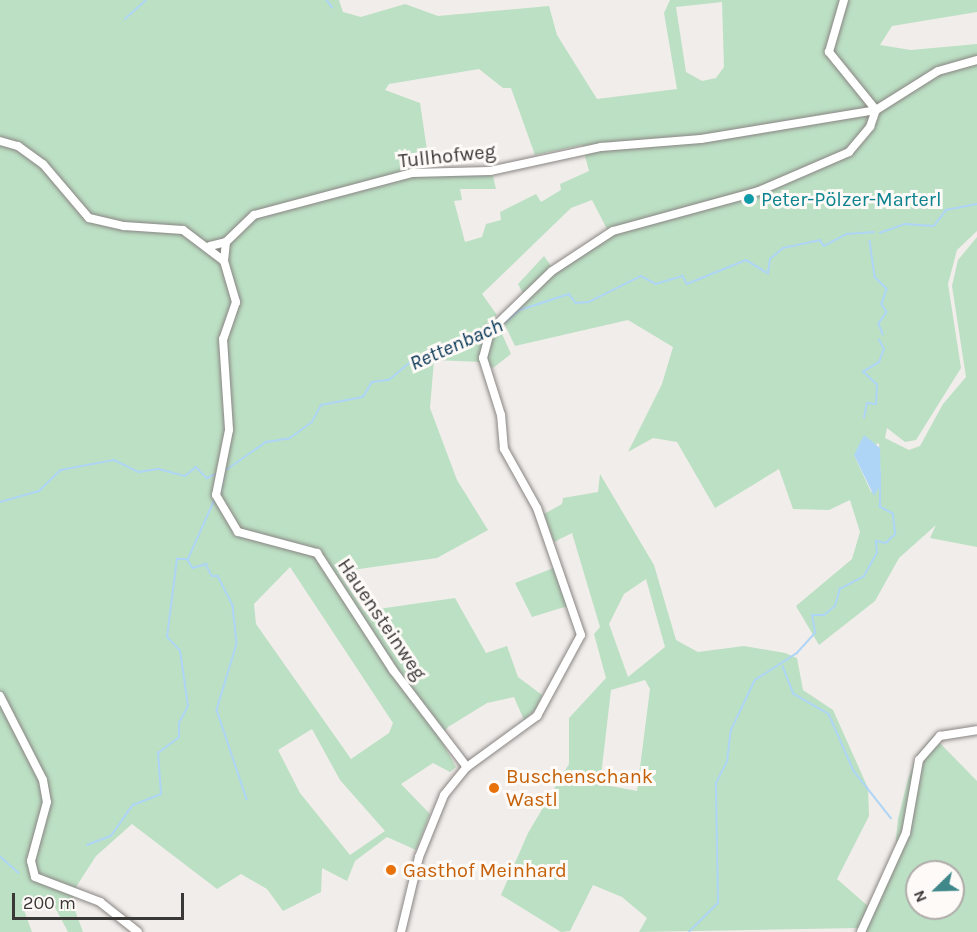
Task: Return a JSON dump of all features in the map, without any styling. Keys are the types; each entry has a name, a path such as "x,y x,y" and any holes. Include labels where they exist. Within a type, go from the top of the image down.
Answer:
{"street":[{"path":"844,0 829,52 876,110"},
{"path":"401,932 431,820 467,767 537,716 581,635 537,508 504,449 501,415 483,358 490,330 495,322 552,270 613,231 759,191 849,152 870,127 876,110 938,71 977,60"},
{"name":"Tullhofweg","path":"210,246 226,242 254,215 412,173 490,171 591,148 700,139 876,110"},
{"path":"0,141 43,164 90,218 124,226 183,230 210,246"},
{"name":"Hauensteinweg","path":"226,242 224,261 236,302 223,339 229,417 215,479 216,495 238,532 302,547 322,560 393,670 467,767"},
{"name":"Hauensteinweg","path":"210,246 224,261"},
{"path":"0,696 43,780 47,802 31,861 35,877 100,902 138,932"},
{"path":"861,932 906,833 919,760 940,736 977,730"}],"green space":[{"path":"0,0 339,0 343,12 361,17 405,4 438,16 549,6 557,35 597,99 677,89 664,13 670,0 977,0 977,12 892,26 880,45 911,50 977,44 977,231 957,250 948,284 961,368 916,440 905,442 887,428 885,438 909,450 920,446 943,404 966,377 952,286 958,260 977,237 977,547 930,538 936,525 899,558 875,601 819,645 796,606 852,559 860,532 850,500 829,510 793,509 779,469 715,508 677,442 653,438 628,452 662,384 673,347 628,320 515,346 502,319 526,299 518,284 544,256 556,273 610,235 592,200 571,208 482,294 497,315 486,323 498,325 511,354 493,368 482,362 434,360 430,408 457,480 488,530 437,558 338,572 364,611 455,598 486,653 507,646 518,677 542,695 536,709 524,720 514,697 487,703 448,727 440,738 456,767 450,772 433,763 401,784 430,814 416,850 387,837 355,861 347,881 322,868 321,892 283,911 267,889 241,874 217,889 132,824 96,856 76,887 72,902 83,932 68,932 48,894 36,904 21,902 32,932 0,932","holes":["722,2 724,67 716,78 702,81 686,72 676,7","479,69 503,88 511,88 535,155 582,145 589,171 560,184 561,190 541,202 536,194 500,212 501,220 486,224 482,237 465,242 454,201 462,200 460,189 496,189 491,168 430,170 420,103 385,90 389,84","879,443 881,484 871,492 854,455","290,567 393,723 389,733 351,759 256,624 254,604","312,729 340,780 385,831 350,855 300,793 278,750"]},
{"path":"600,474 654,565 676,640 698,652 744,646 785,653 797,658 803,690 833,710 868,788 869,816 837,879 869,907 858,928 639,932 647,918 622,897 593,885 570,931 561,932 501,895 528,833 569,764 569,718 606,678 594,634 600,627 572,533 554,542 544,514 562,504 563,498 598,492","holes":["646,579 665,647 628,677 609,624 624,594","645,680 650,689 637,791 600,784 611,690"]},
{"path":"556,567 571,605 532,617 515,583"},
{"path":"933,736 977,781 977,932 864,932 900,854 895,850 898,819 917,755"}],"water":[{"path":"864,435 880,448 881,484 874,496 854,455"}],"waterway":[{"path":"125,19 146,0"},
{"path":"327,0 332,7"},
{"name":"Rettenbach","path":"880,233 905,224 934,226 946,210 977,204"},
{"name":"Rettenbach","path":"504,323 520,310 569,294 576,303 589,302 641,276 656,284 683,276 687,284 746,260 768,273 770,259 783,248 820,240 824,246 847,234 874,232"},
{"path":"870,241 875,277 887,289 882,304 887,312 879,324 883,334"},
{"name":"Rettenbach","path":"226,470 266,442 290,438 312,422 321,405 363,397 372,382 389,380 414,359 468,343 486,330"},
{"path":"864,418 867,403 876,404 877,385 863,372 879,362 884,349 879,340"},
{"name":"Rettenbach","path":"0,502 39,491 61,470 114,460 139,472 159,469 185,476 196,467 207,478 216,474"},
{"path":"689,932 718,903 716,783 727,761 731,730 755,680 797,653 815,633 812,615 824,615 835,606 840,589 864,576 877,553 876,541 886,543 895,534 893,514 880,507 880,473"},
{"path":"220,495 224,476"},
{"path":"87,845 111,836 133,805 161,794 158,753 179,737 179,723 188,706 180,651 167,637 177,559 188,559 214,501"},
{"path":"188,560 193,568 206,564 212,576 218,576 233,606 237,644 217,710 247,799"},
{"path":"783,666 794,694 829,714 854,771 891,818"},
{"path":"0,856 19,873"}],"place":[{"name":"Peter-Pölzer-Marterl","path":"749,199"},
{"name":"Buschenschank Wastl","path":"494,788"},
{"name":"Gasthof Meinhard","path":"391,870"}]}
